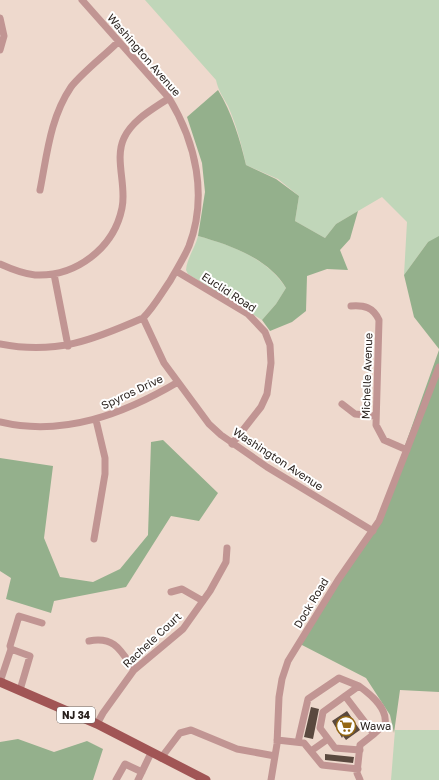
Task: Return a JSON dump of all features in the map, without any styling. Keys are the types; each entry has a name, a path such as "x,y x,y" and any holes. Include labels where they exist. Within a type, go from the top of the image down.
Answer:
{"main road":[{"name":"NJ 34","path":"0,682 96,724 205,780"}],"street":[{"name":"Washington Avenue","path":"82,0 169,98 178,113 192,144 199,194 196,220 189,247 176,271 151,310 143,318 164,363 209,424 232,444 373,531"},
{"path":"0,18 4,36 0,50"},
{"path":"40,190 53,123 62,103 72,86 118,42"},
{"path":"0,264 24,273 35,275 54,274 69,270 84,263 96,253 109,238 117,224 122,207 123,182 120,153 123,139 137,121 169,98"},
{"name":"Euclid Road","path":"176,271 248,314 265,332 270,345 271,363 267,394 261,407 232,444"},
{"path":"54,274 68,346"},
{"name":"Michelle Avenue","path":"351,306 362,306 371,309 379,320 375,416 376,425 384,440 407,450"},
{"path":"0,344 40,348 68,346 90,340 143,318"},
{"name":"Dock Road","path":"270,780 277,740 279,698 282,679 288,661 338,580 373,531 382,514 439,367"},
{"name":"Spyros Drive","path":"0,422 12,425 48,426 96,420 115,414 152,397 178,382"},
{"path":"342,404 355,414 375,416"},
{"path":"94,539 105,474 105,458 96,420"},
{"name":"Rachele Court","path":"96,724 134,670 183,629 203,601 226,562 227,548"},
{"path":"171,592 182,588 203,601"},
{"path":"0,682 12,649 10,646 19,616 42,623"},
{"path":"89,641 100,639 117,646 134,670"},
{"path":"12,649 30,656 20,690"},
{"path":"298,742 308,699 339,678 358,686 370,694 386,716 385,724 360,745 358,769 360,780"},
{"path":"358,686 323,712 320,728 335,748 360,750"},
{"path":"345,696 374,734"},
{"path":"161,758 180,733 191,730 237,749 275,756"},
{"path":"311,751 328,739"},
{"path":"277,740 304,743 322,765 358,769"},
{"path":"138,780 151,753"},
{"path":"116,780 125,764 142,772"}],"green space":[{"path":"145,0 439,0 439,313 428,242 404,275 407,222 382,197 336,224 325,238 295,221 299,196 278,179 246,165 234,120 219,90 216,80"},
{"path":"218,90 235,126 246,165 276,179 299,196 295,221 325,238 336,224 358,211 350,239 340,250 348,270 327,269 307,276 306,311 292,322 270,331 262,320 276,304 286,288 269,268 259,261 235,248 198,236 205,192 202,163 187,117"},
{"path":"198,236 235,248 259,261 269,268 286,288 276,304 262,320 188,274 186,270 189,257"},
{"path":"439,236 439,349 414,317 404,275 428,242"},
{"path":"439,350 439,692 400,690 394,733 390,715 366,678 300,644 381,513"},
{"path":"163,440 218,493 199,521 171,516 126,587 54,601 51,613 6,599 11,578 0,571 0,458 53,466 44,538 60,577 93,582 120,569 148,535 151,442"},
{"path":"395,730 439,730 439,780 391,780"},
{"path":"18,739 54,752 87,741 103,749 93,780 0,780 0,742"}],"building":[{"path":"311,707 319,709 313,739 304,737"},
{"name":"Wawa","path":"347,711 360,730 346,740 343,736 342,738 332,721"},
{"path":"325,754 354,757 353,763 325,760"}],"place":[{"name":"Wawa","path":"346,726"}]}
